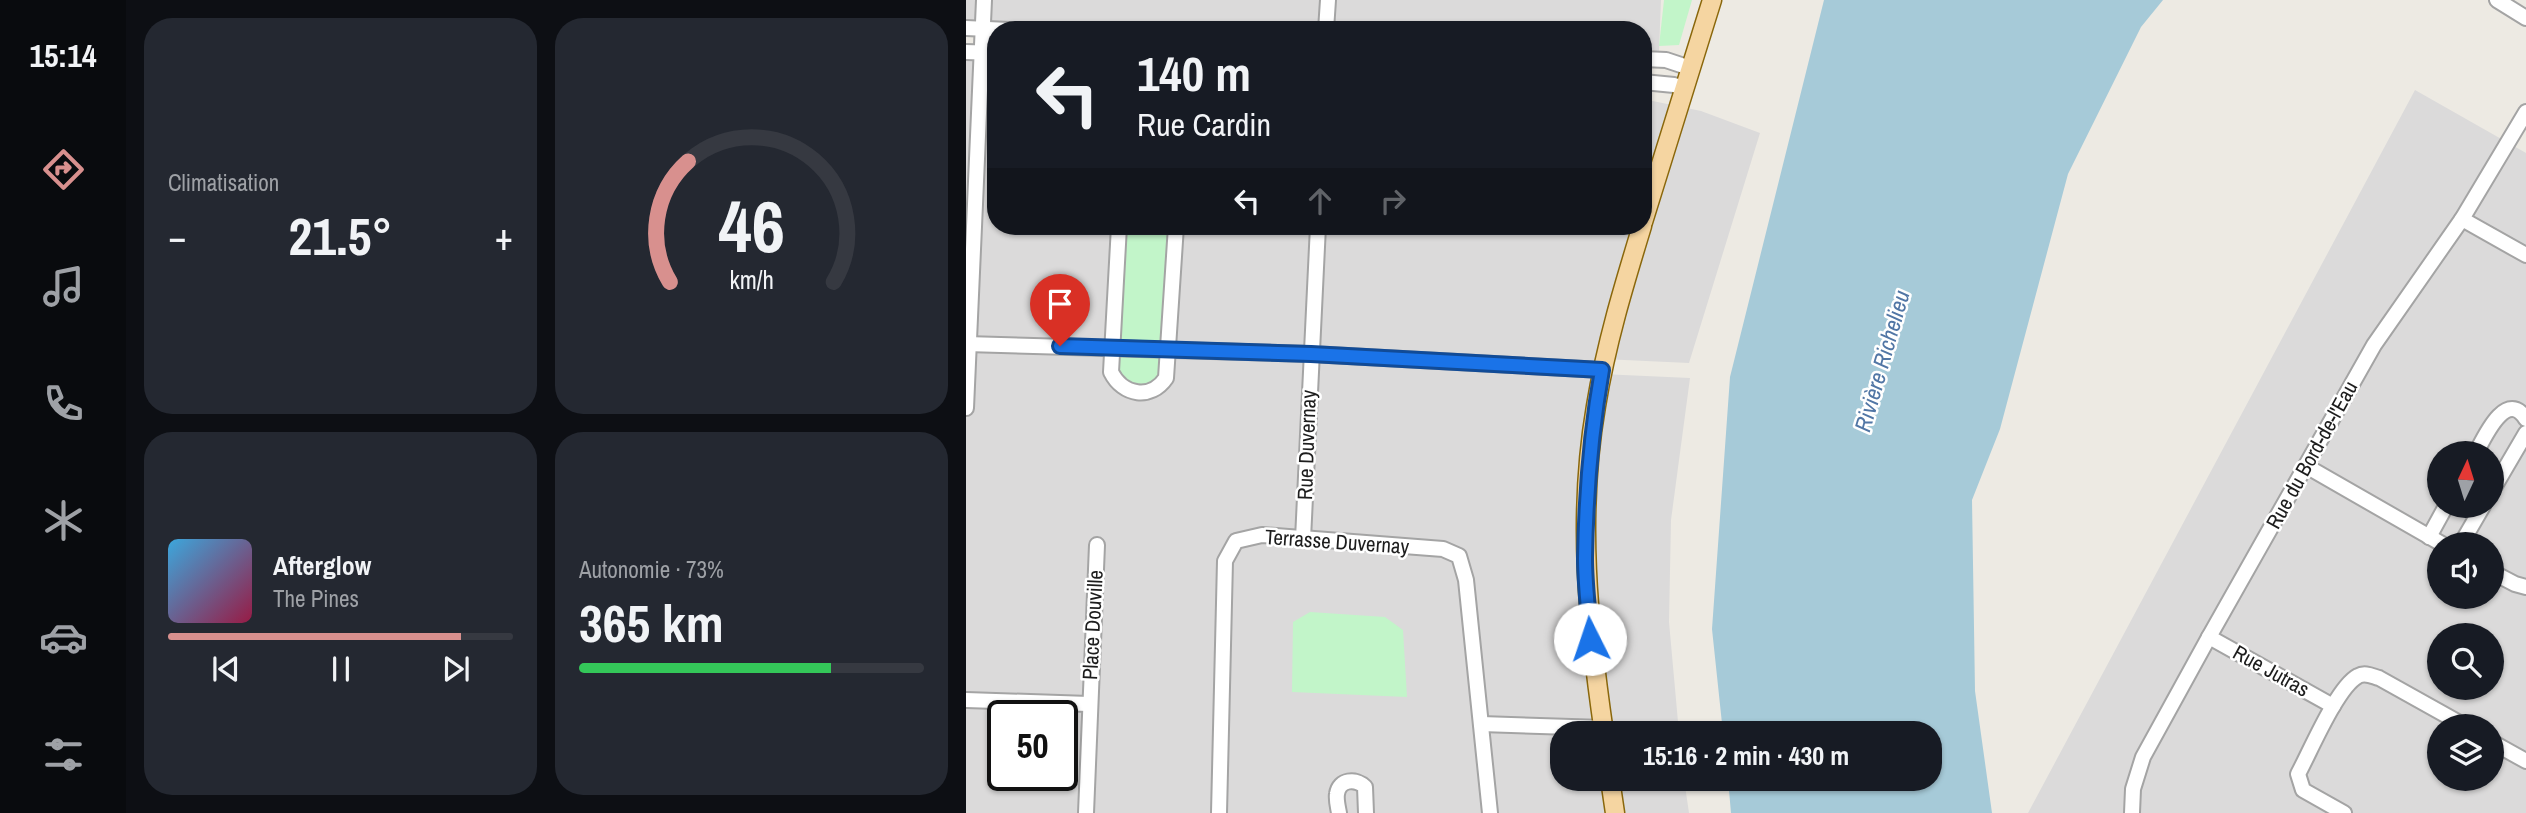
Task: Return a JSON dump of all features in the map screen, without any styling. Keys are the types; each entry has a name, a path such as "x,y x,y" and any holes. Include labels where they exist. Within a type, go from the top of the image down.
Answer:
{"main road":[{"path":"1652,190 1712,0"},
{"path":"1602,721 1590,639 1585,558 1590,451 1602,370 1638,235"},
{"path":"1612,791 1615,813"}],"street":[{"path":"984,0 983,29 987,45"},
{"path":"1327,21 1328,0"},
{"path":"2497,0 2526,18"},
{"path":"966,28 987,29"},
{"path":"966,52 987,53"},
{"path":"1652,60 1690,68"},
{"path":"966,408 967,344 987,79"},
{"path":"1652,83 1684,88"},
{"name":"Rue du Bord-de-l'Eau","path":"2132,813 2133,789 2143,757 2208,637 2374,345 2462,219 2526,112"},
{"path":"2462,219 2526,255"},
{"path":"1118,235 1111,372 1127,390 1140,393 1157,389 1166,378 1175,235"},
{"name":"Rue Duvernay","path":"1303,539 1318,235"},
{"path":"967,344 1311,354 1602,370"},
{"path":"2483,441 2495,419 2502,413 2520,411 2526,419"},
{"path":"2504,471 2526,433"},
{"path":"2306,466 2427,535"},
{"name":"Terrasse Duvernay","path":"1219,813 1225,561 1236,541 1262,536 1443,549 1459,556 1465,571 1490,813"},
{"name":"Place Douville","path":"1086,813 1097,545"},
{"path":"2504,578 2526,587"},
{"name":"Rue Jutras","path":"2208,637 2333,706"},
{"name":"Rue Jutras","path":"2344,813 2304,790 2298,774 2333,706 2357,676 2366,674 2379,678 2444,714"},
{"name":"Place Douville","path":"966,700 1089,704"},
{"path":"1481,724 1550,728"},
{"path":"2504,749 2526,761"},
{"path":"1339,813 1336,796 1338,789 1349,781 1357,781 1365,786 1366,813"}],"shaded area":[{"path":"966,0 1661,0 1659,51 1652,51 1652,21 987,21 987,26 966,25"},
{"path":"966,56 987,57 987,235 1118,235 1109,351 966,346"},
{"path":"2415,90 2526,153 2526,813 2028,813"},
{"path":"1652,101 1701,111 1760,133 1689,363 1603,359 1601,369 1287,360 1690,378 1671,520 1669,622 1678,721 1550,721 1550,791 1686,791 1689,813 966,813 966,351 1109,354 1170,383 1174,374 1169,349 1180,235 1652,235"}],"green space":[{"path":"1664,0 1692,0 1679,45 1659,46"},
{"path":"1122,235 1177,235 1171,372 1150,392 1115,377"},
{"path":"1310,612 1385,617 1403,630 1407,697 1292,692 1293,622"}],"water":[{"name":"Rivière Richelieu","path":"1824,0 2163,0 2141,27 2068,174 2000,429 1972,500 1975,691 1992,813 1731,813 1729,791 1942,791 1942,721 1722,721 1712,629 1730,377"}],"route":[{"path":"1060,346 1311,354 1602,370 1587,487 1585,558 1590,639"}]}
